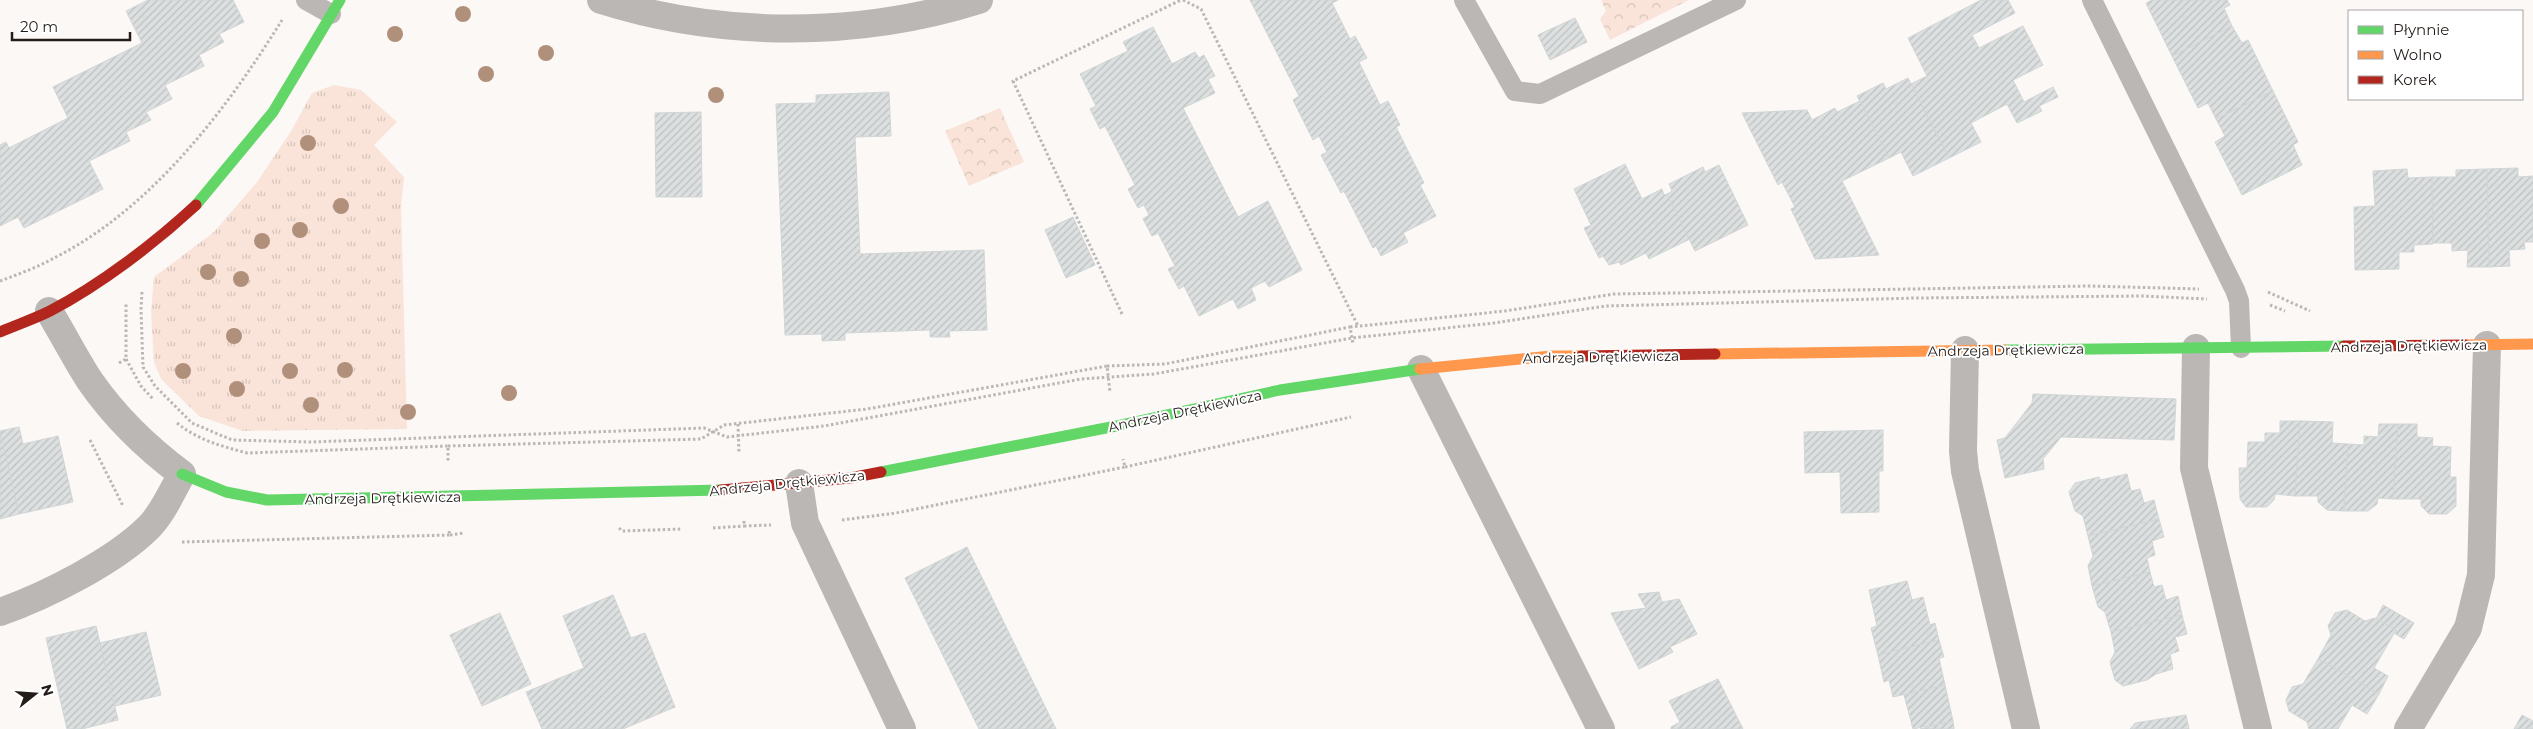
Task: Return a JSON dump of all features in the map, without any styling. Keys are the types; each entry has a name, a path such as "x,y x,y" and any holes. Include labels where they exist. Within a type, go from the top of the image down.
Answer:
{"street":[{"path":"601,0 623,7 695,22 786,28 849,26 914,16 979,0"},
{"path":"0,332 49,311 129,260 167,232 202,200 273,112 335,7"},
{"path":"0,612 28,602 85,573 127,544 150,526 182,474 125,425 90,381 49,311"},
{"name":"Andrzeja Drętkiewicza","path":"182,474 226,492 267,500 706,491 850,478 1116,426 1280,390 1421,368 1551,356 2533,344"},
{"path":"2408,729 2468,628 2481,575 2487,345"},
{"path":"2196,348 2194,468 2258,729"},
{"path":"1965,350 1962,451 1965,471 2026,729"},
{"path":"1421,368 1601,729"},
{"path":"799,483 805,523 902,729"}],"lane":[{"path":"306,0 335,7"},
{"path":"1464,0 1515,91 1540,94 1736,0"},
{"path":"2092,0 2237,296 2241,348"}],"path":[{"path":"1122,314 1014,81 1182,0 1201,9 1358,326"},
{"path":"0,281 57,257 123,213 183,157 249,71 284,17"},
{"path":"105,226 143,282 140,309 143,367 155,386 192,422 232,440 311,442 704,428 727,437 824,426 1081,379 1154,374 1352,338 1494,323 1606,306 1926,298 2237,296 2266,292 2318,314"},
{"path":"1350,327 1505,311 1614,294 2090,286 2237,296 2262,302 2288,312"}],"green space":[{"path":"1601,0 1689,0 1610,40 1600,19 1606,11"},
{"path":"334,85 361,90 397,122 374,145 404,177 401,207 407,429 243,431 199,416 161,379 154,362 151,312 154,277 214,232 257,182 290,133 312,93"},
{"path":"1000,108 1024,162 969,186 945,131"}],"building":[{"path":"148,0 233,0 244,22 219,34 224,42 199,55 204,66 165,85 172,99 146,112 151,120 126,132 130,141 89,161 103,189 24,228 18,217 0,226 0,145 6,142 9,148 68,118 53,87 142,43 126,11"},
{"path":"1250,0 1338,0 1332,3 1350,39 1355,36 1367,58 1359,62 1380,105 1388,101 1400,125 1396,127 1424,183 1420,185 1436,216 1403,233 1408,242 1381,256 1376,246 1373,248 1344,191 1341,193 1321,155 1327,152 1319,136 1313,140 1293,100 1299,96"},
{"path":"1981,0 2008,0 2015,13 1972,35 1979,48 2023,26 2043,65 2013,80 2024,102 2053,87 2058,97 2039,106 2042,111 2017,123 2007,104 1971,123 1981,142 1949,158 1911,84 1927,76 1908,38"},
{"path":"2152,0 2227,0 2230,5 2224,8 2232,26 2172,56 2146,3"},
{"path":"1575,18 1587,42 1550,60 1538,35"},
{"path":"2232,26 2242,43 2248,40 2273,91 2216,119 2208,103 2198,108 2172,56"},
{"path":"1153,27 1172,64 1195,52 1199,58 1204,55 1215,76 1208,79 1215,93 1183,108 1238,217 1268,201 1302,270 1269,287 1265,281 1251,288 1256,300 1238,309 1233,299 1199,316 1184,286 1179,289 1168,269 1175,266 1158,233 1152,236 1143,219 1149,215 1144,205 1138,208 1128,189 1135,185 1105,126 1100,129 1090,109 1096,106 1080,74 1128,51 1123,42"},
{"path":"1908,78 1949,158 1913,176 1901,152 1889,158 1857,96 1883,83 1886,89"},
{"path":"2273,91 2298,142 2293,145 2302,165 2242,195 2215,142 2225,136 2216,119"},
{"path":"889,92 891,136 855,137 860,254 984,250 987,330 949,331 950,337 930,337 930,330 845,333 845,340 822,341 822,334 785,335 776,104 816,103 816,95"},
{"path":"1860,101 1889,158 1842,181 1879,255 1815,259 1791,209 1795,207 1782,182 1778,185 1742,113 1807,110 1812,120 1835,108 1837,112"},
{"path":"701,112 702,197 656,197 655,113"},
{"path":"1625,164 1642,199 1662,189 1664,195 1667,194 1690,239 1649,259 1646,253 1621,265 1619,262 1609,265 1603,256 1599,258 1584,228 1591,225 1574,189"},
{"path":"1719,165 1748,225 1695,251 1667,194 1672,191 1669,184 1703,167 1705,172"},
{"path":"2518,168 2518,177 2533,176 2533,242 2524,242 2525,249 2509,250 2510,266 2489,267 2487,169"},
{"path":"2407,169 2408,178 2432,177 2433,244 2414,245 2414,252 2399,252 2399,269 2355,270 2354,207 2375,206 2373,171"},
{"path":"2487,169 2489,267 2467,267 2468,250 2452,251 2452,243 2433,243 2432,177 2456,177 2456,170"},
{"path":"1073,217 1095,265 1066,278 1045,230"},
{"path":"2033,394 2176,399 2174,440 2061,437 2043,459 2044,469 2005,478 1997,440 2005,438 2032,403"},
{"path":"2280,421 2300,421 2295,496 2275,494 2274,500 2267,507 2246,507 2240,499 2239,468 2247,468 2248,442 2265,442 2265,433 2280,433"},
{"path":"2300,421 2333,422 2332,443 2348,444 2344,511 2327,510 2318,502 2318,496 2295,496"},
{"path":"2379,424 2398,424 2393,499 2378,498 2377,504 2368,511 2344,511 2348,444 2364,445 2364,436 2378,437"},
{"path":"2398,424 2417,424 2417,437 2433,438 2432,446 2451,447 2450,477 2456,477 2456,506 2447,514 2429,514 2421,506 2421,499 2393,499"},
{"path":"19,427 23,444 58,436 73,502 19,514 0,431"},
{"path":"1883,430 1883,471 1879,471 1879,512 1841,513 1840,472 1805,473 1804,432"},
{"path":"0,431 19,514 0,519"},
{"path":"2127,474 2131,491 2140,489 2144,503 2154,500 2159,519 2088,536 2083,516 2075,511 2069,492 2075,483 2099,477 2100,480"},
{"path":"2159,519 2164,537 2152,541 2155,555 2147,558 2150,572 2092,586 2088,566 2093,556 2088,536"},
{"path":"967,547 1056,729 979,729 905,578"},
{"path":"2150,572 2154,587 2162,585 2166,600 2178,596 2182,615 2111,632 2105,612 2098,607 2092,586"},
{"path":"1907,581 1912,600 1923,597 1930,625 1935,623 1939,640 1878,655 1871,628 1877,626 1869,590"},
{"path":"1659,592 1662,602 1679,599 1697,634 1670,647 1673,652 1639,669 1611,613 1646,608 1638,594"},
{"path":"613,595 631,638 645,633 675,707 623,729 542,729 526,692 584,668 563,616"},
{"path":"2383,605 2414,623 2404,639 2394,633 2396,630 2376,619"},
{"path":"2347,610 2365,621 2375,618 2396,630 2374,668 2388,676 2379,694 2318,659 2331,635 2328,626 2335,613"},
{"path":"500,613 531,684 482,706 450,635"},
{"path":"2182,615 2187,634 2175,637 2179,651 2170,654 2173,669 2156,674 2147,680 2123,686 2115,680 2110,662 2115,652 2111,632"},
{"path":"96,626 118,720 82,729 67,729 46,638"},
{"path":"146,632 161,695 115,706 100,643"},
{"path":"1939,640 1944,657 1939,658 1945,685 1893,697 1889,680 1884,682 1878,655"},
{"path":"2318,659 2379,694 2367,714 2352,705 2338,729 2309,729 2307,722 2289,711 2286,700 2292,687 2303,684"},
{"path":"1718,679 1743,729 1671,729 1671,727 1680,722 1669,701"},
{"path":"1945,685 1953,721 1913,729 1904,695"},
{"path":"2186,715 2189,729 2130,729 2135,723"},
{"path":"2522,715 2533,721 2533,729 2514,729"},
{"path":"1953,721 1954,729 1920,729"}],"traffic: fast":[{"path":"196,205 273,112 340,0"},
{"path":"2005,350 2344,346"},
{"path":"881,472 1116,426 1280,390 1420,369"},
{"path":"182,474 226,492 267,500 721,490"}],"traffic: slow":[{"path":"2466,345 2533,344"},
{"path":"1715,354 2005,350"},
{"path":"1420,369 1551,356 1581,356"}],"traffic: jam":[{"path":"0,332 38,317 88,289 145,248 196,205"},
{"path":"2344,346 2466,345"},
{"path":"1581,356 1715,354"},
{"path":"721,490 850,478 881,472"}]}
